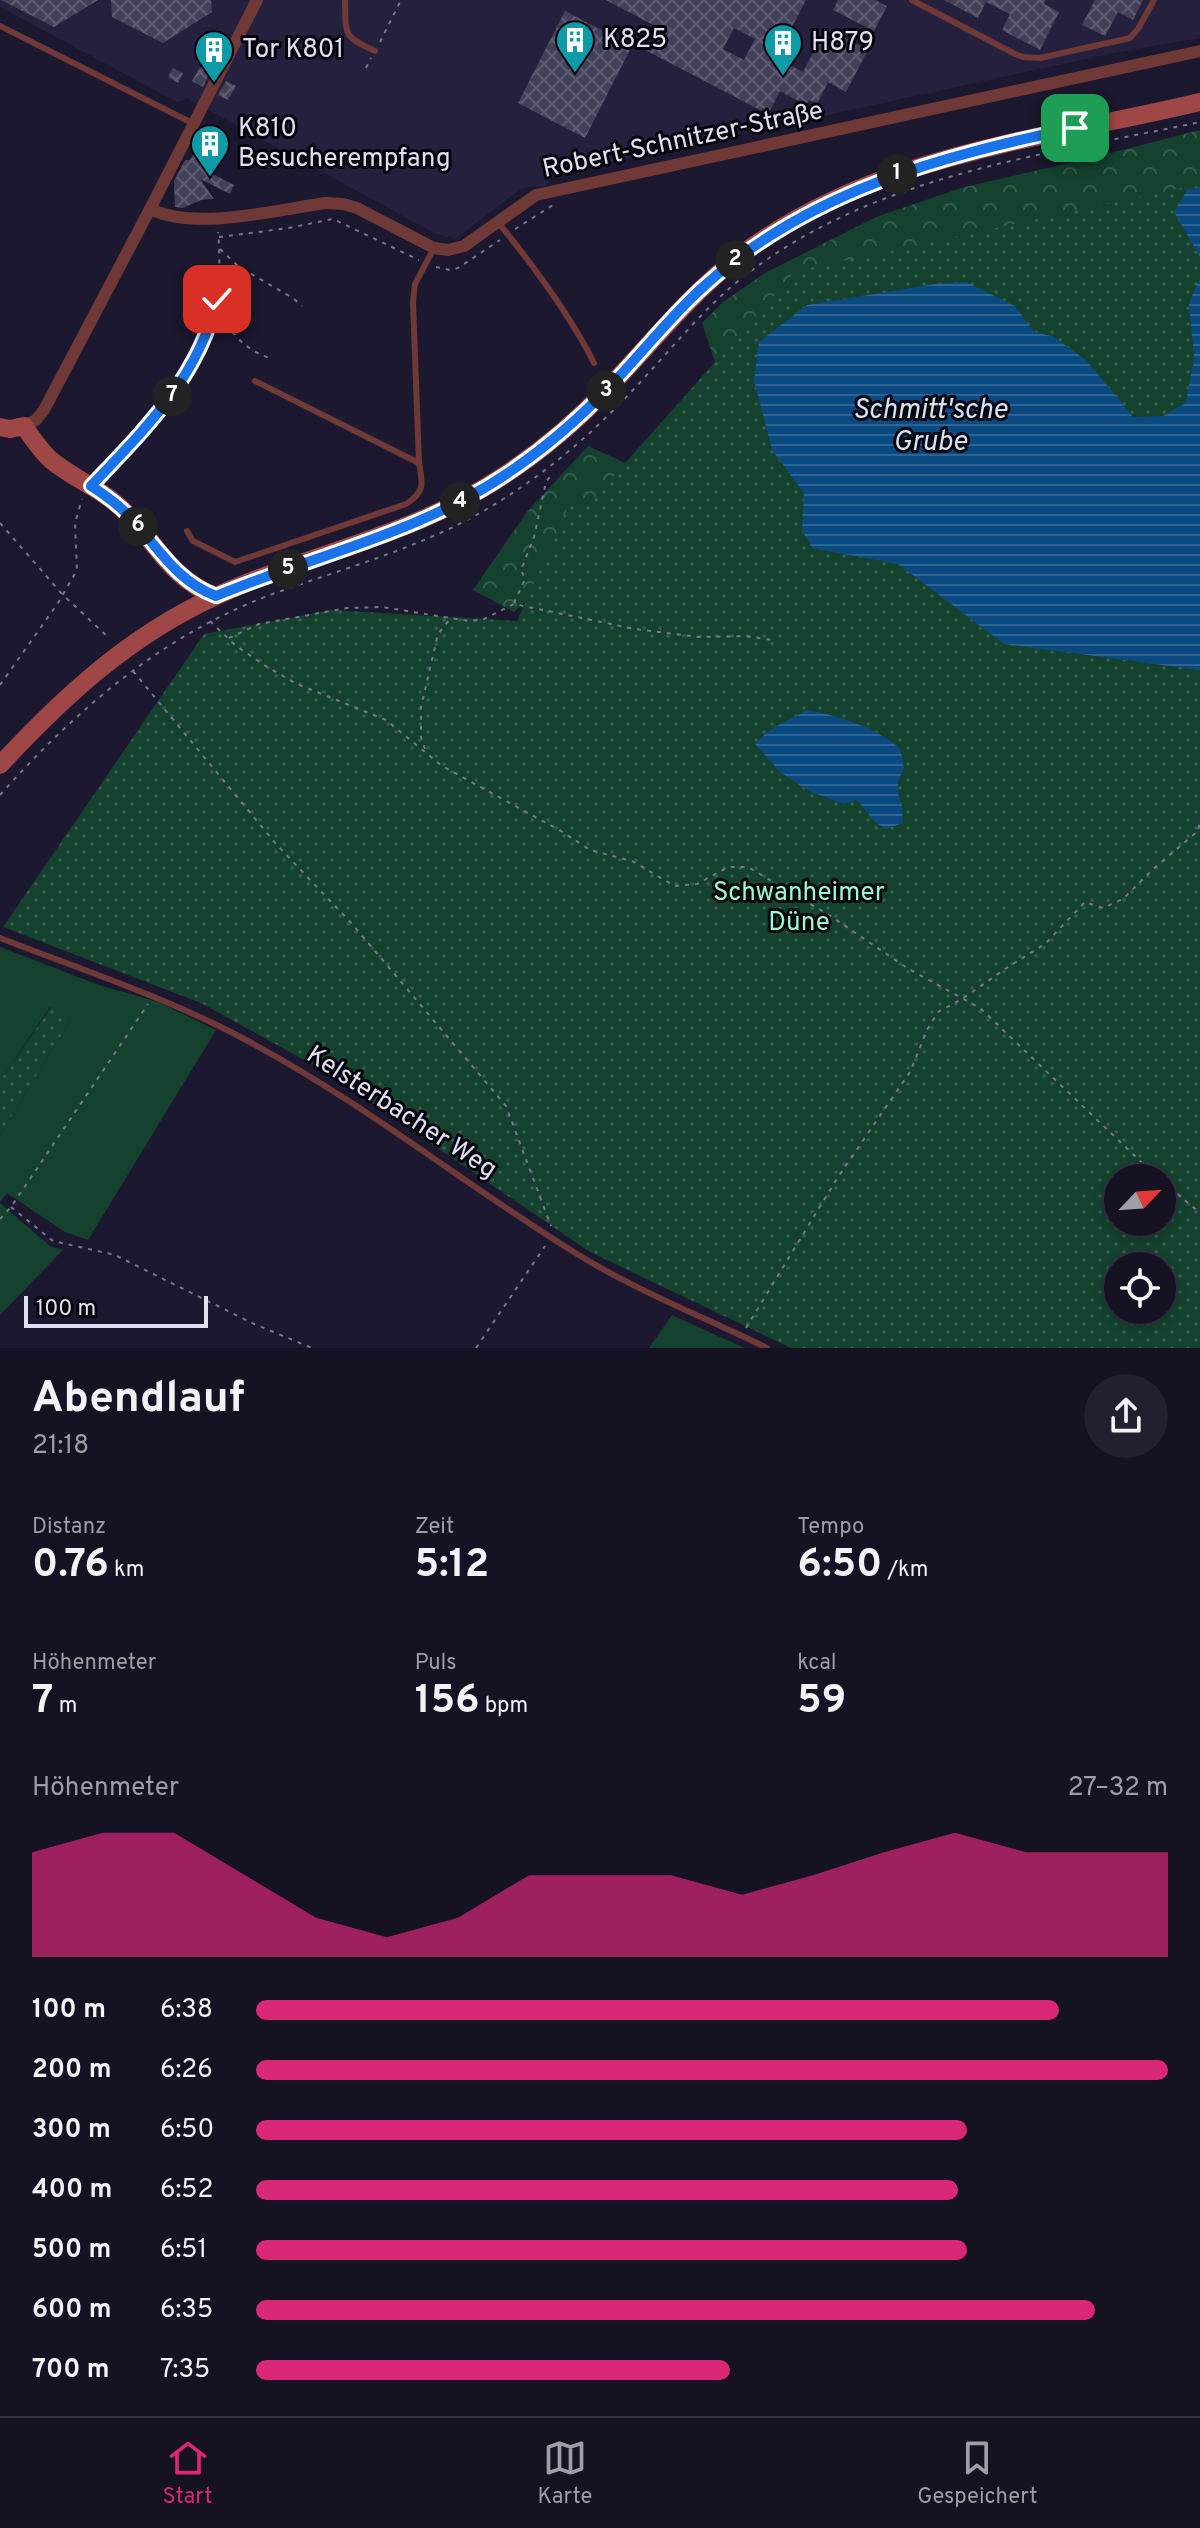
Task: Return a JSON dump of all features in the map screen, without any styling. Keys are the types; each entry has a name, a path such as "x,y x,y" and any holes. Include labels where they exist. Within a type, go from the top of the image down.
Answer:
{"main road":[{"path":"0,765 88,677 127,647 175,617 216,596 410,526 505,475 591,406 676,313 715,276 764,238 811,210 870,184 965,153 1200,102"},
{"path":"0,427 10,429 24,426 51,460 127,514 173,570 194,587 216,596"},
{"path":"173,570 180,594 175,617"}],"street":[{"path":"24,426 36,420 44,410 257,0"},
{"name":"Robert-Schnitzer-Straße","path":"434,248 456,250 464,246 528,200 546,192 1200,51"},
{"path":"150,209 163,215 193,220 326,203 343,204 357,208 434,248"}],"lane":[{"path":"345,0 349,36 375,51"},
{"path":"912,0 1015,54 1032,59 1130,38 1154,0"},
{"path":"0,26 192,123"},
{"path":"497,221 581,337 594,363"},
{"path":"187,531 193,541 235,562 406,504 417,497 423,483 419,463 413,302 415,284 434,248"},
{"path":"255,381 419,463"},
{"name":"Kelsterbacher Weg","path":"0,938 205,1019 299,1070 408,1139 551,1238 622,1278 767,1348"}],"path":[{"path":"366,68 401,0"},
{"path":"0,685 77,570 75,523 83,496 176,391 208,333 219,274 219,237 333,219 441,269 458,268 508,234"},
{"path":"219,249 239,267 302,306"},
{"path":"215,306 241,342 270,358"},
{"path":"514,604 525,579 521,570 534,537 549,478 548,469"},
{"path":"0,523 62,594 109,638"},
{"path":"228,639 259,624 347,608 382,607 469,621 484,619 514,604 649,631 698,637 746,636 772,640"},
{"path":"426,753 421,737 421,707 438,634 451,618"},
{"path":"210,621 228,639 264,665 297,684 386,720 442,766 590,850 632,861 675,886 697,884 728,867 748,867 829,915 907,968 980,1008 1143,1164"},
{"path":"132,670 276,844 353,925 506,1106 551,1226 551,1238 476,1348"},
{"path":"741,1335 838,1177 910,1072 938,1012 1045,944 1085,902 1103,908 1123,899 1198,831 1200,822"},
{"path":"0,1219 153,996"},
{"path":"1176,1193 1200,1213"},
{"path":"11,1207 53,1241 115,1255 252,1323 312,1348"}],"shaded area":[{"path":"0,0 1200,0 1200,38 1119,52 555,174 546,186 522,188 455,239 436,234 188,99 177,102 0,7"}],"green space":[{"path":"1200,130 1200,187 551,577 514,612 473,590 527,512 588,446 641,470 728,401 702,323 723,302 765,273 876,217 961,188"},
{"name":"Schwanheimer Düne","path":"1200,184 1200,1348 791,1348 590,1252 326,1072 201,1003 3,927 204,634 332,610 517,621 569,505 586,507 796,271"},
{"path":"0,947 99,985 158,1002 216,1030 88,1240 65,1232 7,1193 0,1202 0,1135 71,1019 50,1007 0,1081"},
{"path":"51,1007 71,1019 0,1135 0,1081"},
{"path":"0,1203 50,1246 63,1250 0,1315"},
{"path":"672,1315 740,1346 745,1348 649,1348"}],"water":[{"path":"1200,187 1200,257 1174,212 1187,190"},
{"name":"Schmitt'sche Grube","path":"1200,278 1200,670 1004,644 898,564 812,548 802,530 804,493 772,450 754,380 759,342 807,305 935,284 966,282 1015,306 1033,331 1054,337 1087,361 1133,417 1163,416 1186,403 1194,358 1189,303"},
{"path":"807,710 856,723 900,748 904,768 898,781 898,793 903,823 886,829 874,821 857,800 843,804 809,791 781,773 755,744 773,729"}],"building":[{"path":"1,0 98,0 54,27"},
{"path":"111,0 211,0 212,12 163,43 112,17"},
{"path":"606,0 806,0 776,57 803,72 826,28 868,50 846,92 828,82 817,104 809,100 806,105 780,91 768,114 647,51 659,28","holes":["734,28 755,39 744,60 723,49"]},
{"path":"838,0 875,0 887,6 874,31 833,10"},
{"path":"944,0 1046,0 1044,4 1059,12 1040,50 1002,30 1010,14 986,2 978,18"},
{"path":"1095,0 1143,0 1133,20 1118,12 1105,36 1082,25"},
{"name":"K825","path":"565,11 632,46 585,138 518,103"},
{"path":"200,67 210,72 203,87 192,81"},
{"path":"173,68 183,73 178,83 168,77"},
{"path":"226,81 236,86 228,100 218,95"},
{"path":"196,149 211,156 205,170 234,185 230,194 200,179 214,199 201,200 183,208 175,207 174,181 185,160 190,160"}],"place":[{"name":"K825","path":"575,74"},
{"name":"H879","path":"783,77"},
{"name":"Tor K801","path":"214,84"},
{"name":"K810 Besucherempfang","path":"210,178"}],"route":[{"path":"217,299 208,333 176,391 91,486 127,514 173,570 194,587 216,596 410,526 505,475 591,406 676,313 715,276 764,238 811,210 851,191 926,164 986,147 1075,128"}]}
